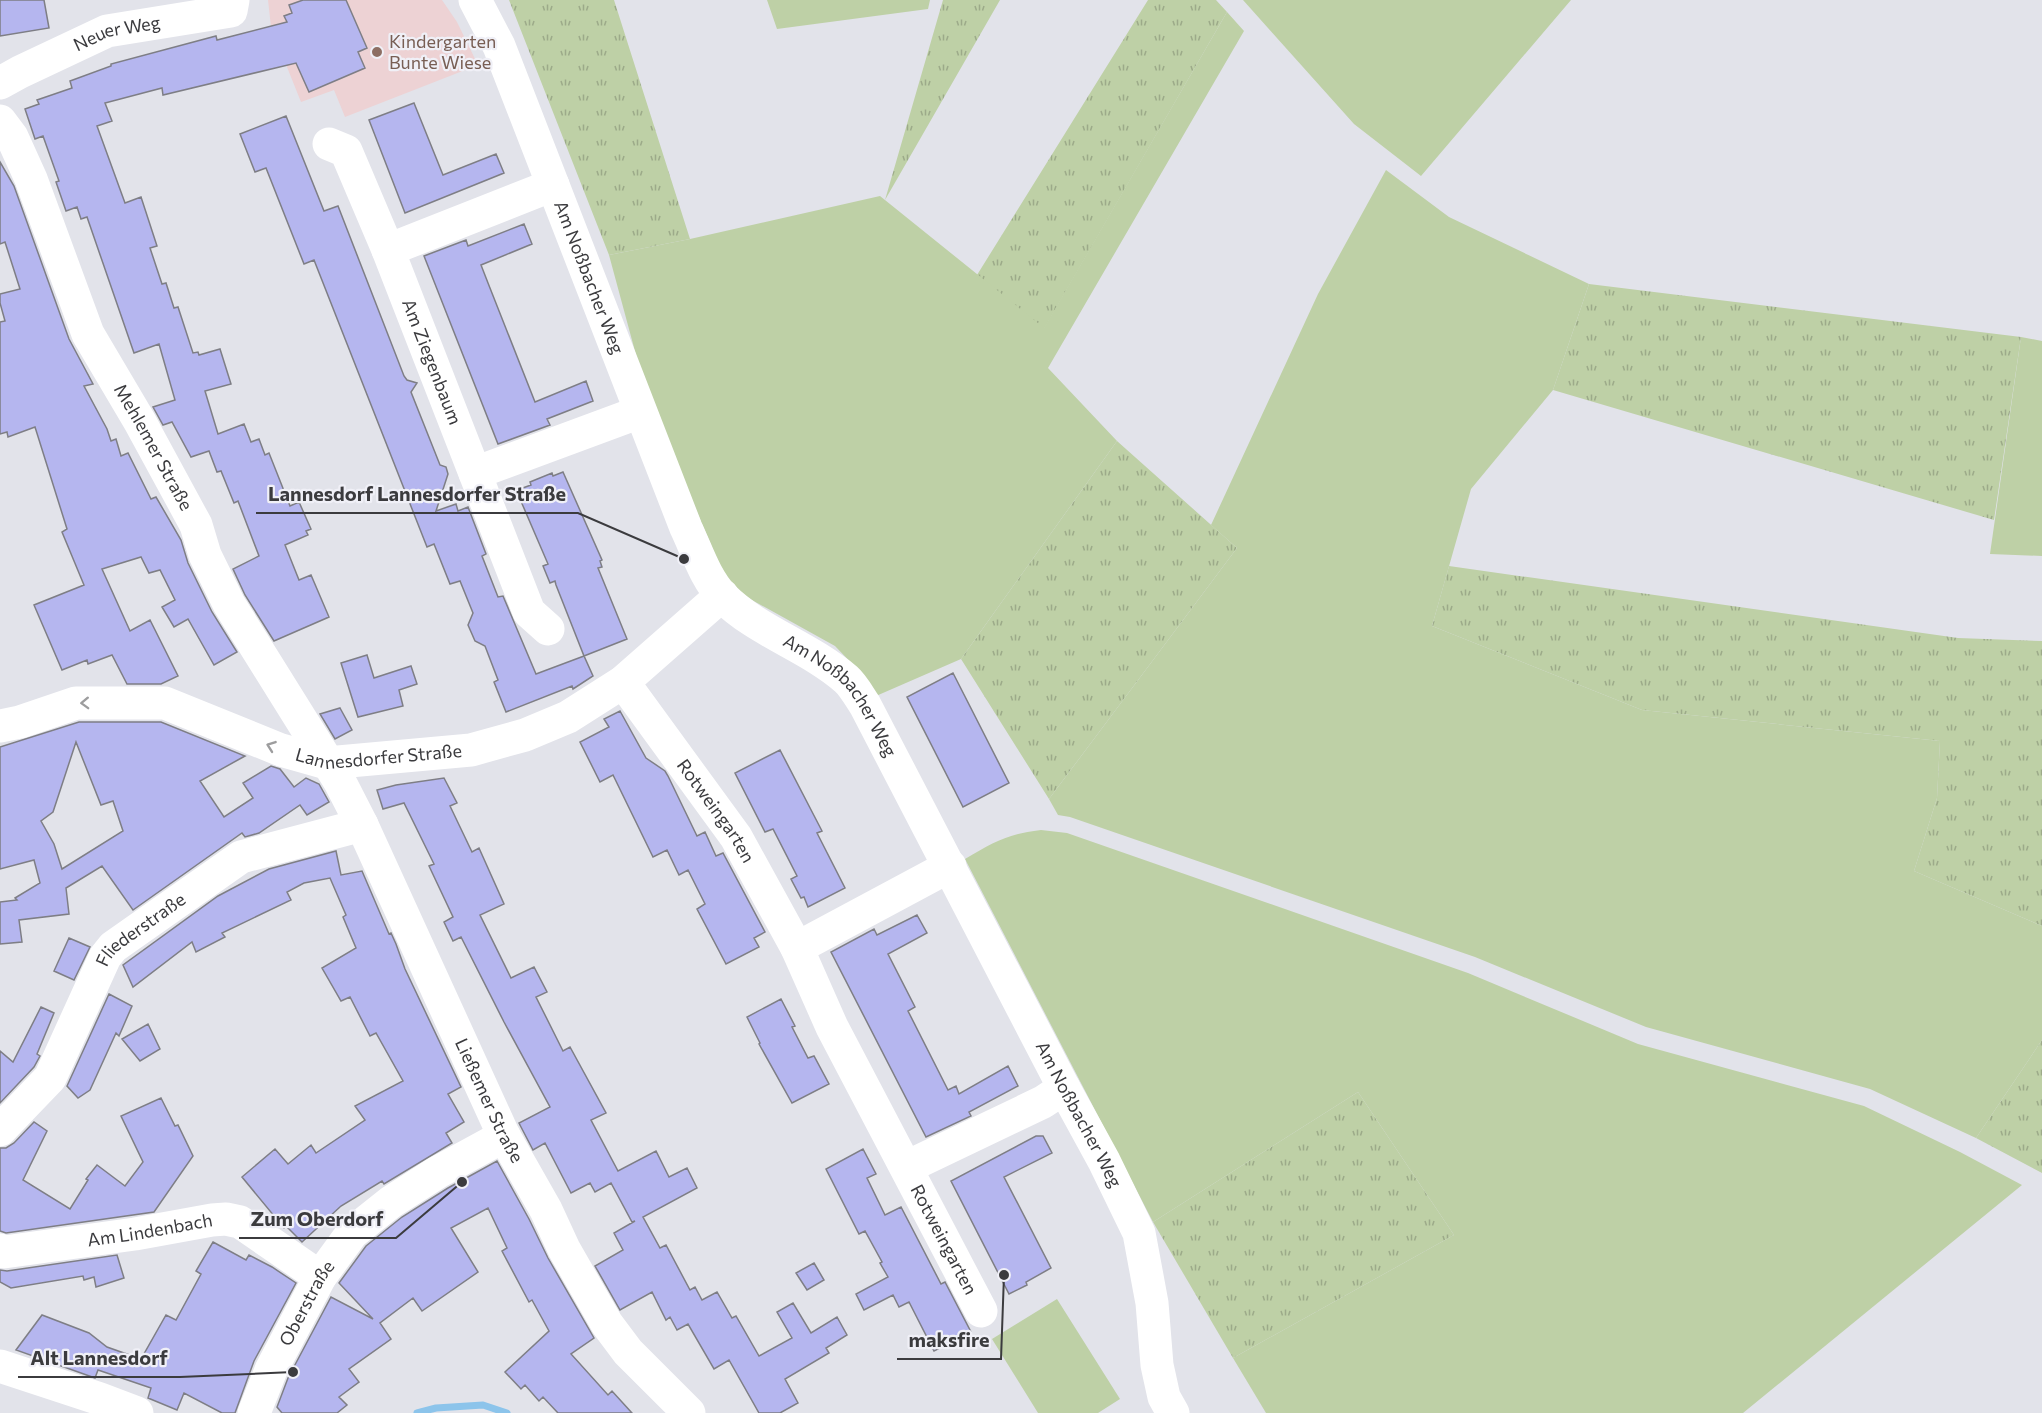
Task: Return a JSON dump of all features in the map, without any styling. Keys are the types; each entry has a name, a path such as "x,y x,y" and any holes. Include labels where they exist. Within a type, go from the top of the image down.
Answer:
{"street":[{"name":"Neuer Weg","path":"0,83 106,31 231,11 233,0"},
{"name":"Am Noßbacher Weg","path":"475,0 498,46 698,556 722,595 758,624 823,662 848,680 865,705 1104,1161 1139,1233 1152,1303 1157,1365 1164,1397 1173,1413"},
{"name":"Mehlemer Straße","path":"0,121 12,137 31,178 88,334 140,422 196,525 205,555 229,604 327,763"},
{"name":"Am Ziegenbaum","path":"329,144 346,151 388,249 529,612 548,629"},
{"path":"388,249 553,185"},
{"path":"475,473 640,412"},
{"name":"Lannesdorfer Straße","path":"0,726 20,722 76,703 165,703 281,750 327,763 471,750 525,735 568,717 623,682 722,595"},
{"name":"Rotweingarten","path":"623,682 735,837 797,948 832,1027 981,1311"},
{"name":"Ließemer Straße","path":"327,763 340,782 362,825 504,1136 546,1210 564,1249 607,1324 628,1352 689,1413"},
{"name":"Fliederstraße","path":"0,1130 50,1078 105,957 113,947 241,857 362,825"},
{"path":"797,948 950,866"},
{"name":"Rotweingarten","path":"907,1167 1043,1102 1064,1088"},
{"name":"Oberstraße","path":"254,1413 271,1370 320,1277 352,1233 391,1202 438,1172 504,1136"},
{"name":"Am Lindenbach","path":"0,1250 4,1252 66,1244 226,1219 240,1222 320,1277"},
{"path":"0,1366 137,1413"}],"shaded area":[{"name":"Kindergarten Bunte Wiese","path":"268,0 442,0 457,22 478,65 345,117 334,90 301,102 271,27"}],"green space":[{"path":"509,0 614,0 690,239 609,255"},
{"path":"767,0 930,0 928,9 777,29"},
{"path":"943,0 1000,0 885,200"},
{"path":"1148,0 1216,0 1227,12 1044,329 977,275"},
{"path":"1243,0 1571,0 1421,176 1354,124"},
{"path":"1227,12 1244,31 1048,368 1117,441 961,659 876,696 860,672 835,646 741,594 725,578 646,392 609,255 880,196 1044,328"},
{"path":"1386,170 1449,217 1589,284 1553,390 1471,489 1432,626 1642,710 1940,741 1937,798 1914,871 2042,926 2042,1040 1976,1138 1870,1089 1646,1027 1475,957 1070,817 1058,815 1049,799 1237,548 1211,525 1318,294"},
{"path":"1589,284 2021,337 1994,520 1553,390"},
{"path":"2021,337 2042,341 2042,556 1990,554"},
{"path":"1117,441 1237,548 1049,799 961,659"},
{"path":"1449,566 1958,638 2042,641 2042,926 1914,871 1937,798 1940,741 1642,710 1432,626"},
{"path":"1041,830 1067,833 1468,973 1638,1044 1864,1106 2022,1185 1743,1413 1266,1413 1233,1358 1454,1235 1358,1092 1153,1222 965,859 1001,840"},
{"path":"2042,1040 2042,1173 1976,1138"},
{"path":"1358,1092 1454,1235 1233,1358 1153,1222"},
{"path":"1057,1299 1120,1399 1098,1413 1038,1413 992,1339"}],"building":[{"path":"0,0 44,0 49,28 0,36"},
{"path":"303,0 346,0 367,48 358,52 365,68 309,92 296,63 163,95 162,88 105,103 112,121 97,126 125,203 141,197 157,246 150,248 162,284 166,283 174,308 178,307 193,353 198,352 199,355 220,349 231,384 205,391 218,434 244,424 251,442 259,439 265,455 269,453 290,506 299,502 311,529 306,531 308,535 285,545 299,580 311,575 329,617 274,641 245,595 233,569 259,556 238,501 234,503 221,471 217,472 209,451 191,457 172,422 163,425 153,407 175,400 159,344 134,353 87,217 81,219 77,207 66,211 56,182 59,181 43,136 35,139 25,109 39,104 37,100 72,88 70,81 111,66 111,64 216,36 217,40 287,22 284,16 292,13 289,5"},
{"path":"414,103 443,175 496,154 504,173 405,213 369,120"},
{"path":"286,116 324,211 338,206 404,376 407,380 417,383 411,392 440,465 446,467 448,474 436,511 456,504 458,511 468,507 486,554 482,556 498,597 503,596 536,674 584,656 593,676 573,689 572,686 506,712 494,682 498,680 485,646 475,641 468,625 473,613 460,581 450,584 434,544 427,547 314,260 304,264 266,168 255,172 240,134"},
{"path":"0,162 14,186 69,339 93,384 84,386 111,441 116,439 121,456 128,453 151,499 156,497 181,540 188,563 212,612 237,652 214,665 188,619 174,627 162,607 175,600 160,570 149,573 141,557 102,569 130,631 150,620 178,676 161,684 127,684 112,655 88,664 87,660 62,670 34,605 84,585 62,532 67,529 35,427 8,437 7,432 0,434 0,322 5,321 0,294 20,289 5,242 0,244"},
{"path":"524,224 532,244 481,265 488,283 535,402 586,381 593,401 547,419 550,425 498,444 424,256 466,240 468,246"},
{"path":"563,472 602,560 600,561 602,567 598,568 627,639 584,656 555,581 550,583 543,566 548,564 517,492 531,485 530,482 552,473 553,476"},
{"path":"367,655 374,678 411,666 417,684 399,690 403,706 358,717 341,663"},
{"path":"953,673 1009,783 963,807 907,697"},
{"path":"340,708 352,730 335,739 320,714"},
{"path":"620,711 646,758 665,771 697,836 705,832 716,856 723,853 765,932 754,938 759,947 726,964 697,909 705,904 688,870 679,875 667,850 653,857 613,775 600,782 580,742 609,727 604,719"},
{"path":"79,722 161,722 245,756 200,781 224,817 253,798 243,783 271,766 280,769 294,787 306,778 319,784 329,802 307,815 300,805 259,833 245,837 242,833 133,910 102,866 66,888 69,914 19,920 22,942 0,944 0,902 17,900 15,898 40,883 34,860 0,869 0,747","holes":["76,742 101,805 113,801 123,831 62,869 54,844 41,821 53,812"]},
{"path":"780,750 822,831 817,833 845,888 808,907 791,879 797,876 773,829 765,832 735,773"},
{"path":"444,778 457,803 450,806 472,852 479,848 504,904 480,915 511,978 534,967 547,992 536,997 563,1051 570,1047 606,1113 591,1120 618,1171 656,1151 669,1177 687,1168 697,1188 643,1217 660,1248 666,1245 690,1290 695,1287 702,1300 717,1292 732,1318 736,1316 759,1356 792,1338 777,1312 793,1303 811,1333 837,1317 847,1335 826,1348 829,1353 785,1379 798,1403 780,1413 759,1413 729,1360 714,1369 688,1324 677,1330 670,1317 666,1320 652,1292 620,1310 595,1266 623,1250 614,1233 635,1221 632,1222 611,1183 595,1192 590,1183 571,1193 545,1143 533,1150 519,1123 550,1107 461,937 453,941 444,922 453,917 429,866 434,864 404,803 383,809 377,790"},
{"path":"336,851 341,875 362,871 461,1087 448,1094 464,1122 446,1133 452,1143 384,1184 382,1181 341,1206 302,1242 286,1226 284,1228 242,1177 275,1149 288,1164 311,1145 316,1153 365,1120 355,1106 403,1081 376,1033 370,1036 350,997 341,1001 322,968 356,948 343,917 346,915 330,878 304,883 287,892 291,900 222,933 225,937 196,952 192,942 133,987 123,965 218,896 269,869"},
{"path":"917,915 927,933 888,954 915,1007 908,1011 948,1090 956,1086 959,1094 1008,1066 1018,1086 969,1112 971,1116 926,1137 831,952 874,929 877,935"},
{"path":"69,938 90,947 74,980 54,971"},
{"path":"109,994 132,1006 119,1036 116,1033 90,1090 78,1098 67,1086"},
{"path":"781,999 808,1058 814,1056 829,1084 792,1103 759,1044 747,1017"},
{"path":"41,1007 54,1013 37,1054 40,1056 34,1067 0,1103 0,1051 13,1062"},
{"path":"148,1024 160,1049 140,1061 122,1039"},
{"path":"161,1098 175,1126 178,1125 193,1156 154,1212 6,1233 0,1231 0,1148 6,1148 14,1143 34,1122 47,1131 23,1180 70,1209 88,1180 86,1179 97,1165 125,1186 143,1162 121,1116"},
{"path":"1036,1136 1043,1136 1052,1153 1004,1177 1051,1268 1026,1282 1027,1285 1009,1294 951,1181"},
{"path":"863,1149 876,1174 867,1178 885,1215 901,1207 941,1284 945,1282 971,1332 934,1351 909,1302 899,1307 893,1295 864,1310 856,1294 888,1277 865,1231 859,1234 826,1169"},
{"path":"497,1161 548,1258 594,1338 571,1354 608,1395 612,1391 632,1413 558,1413 543,1397 539,1401 525,1385 521,1389 505,1372 549,1331 532,1300 529,1302 502,1251 507,1248 488,1208 451,1228 478,1272 422,1311 413,1298 380,1323 391,1339 349,1369 359,1382 339,1397 347,1405 337,1413 282,1413 277,1407 288,1378 331,1297 373,1319 339,1283 366,1246 402,1217"},
{"path":"213,1242 246,1260 249,1255 296,1283 254,1361 235,1413 222,1413 184,1393 177,1410 148,1398 151,1388 98,1370 95,1378 16,1350 42,1315 89,1333 107,1347 141,1359 166,1315 176,1320 201,1274 196,1271"},
{"path":"117,1255 124,1278 96,1287 94,1277 84,1280 83,1276 11,1288 0,1282 0,1270 7,1271"},
{"path":"814,1263 824,1280 807,1290 796,1273"}],"waterway":[{"path":"417,1413 436,1408 483,1405 507,1413"}],"place":[{"name":"Kindergarten Bunte Wiese","path":"377,52"},
{"name":"Lannesdorf Lannesdorfer Straße","path":"684,559"},
{"name":"Zum Oberdorf","path":"462,1182"},
{"name":"maksfire","path":"1004,1275"},
{"name":"Alt Lannesdorf","path":"293,1372"}]}
